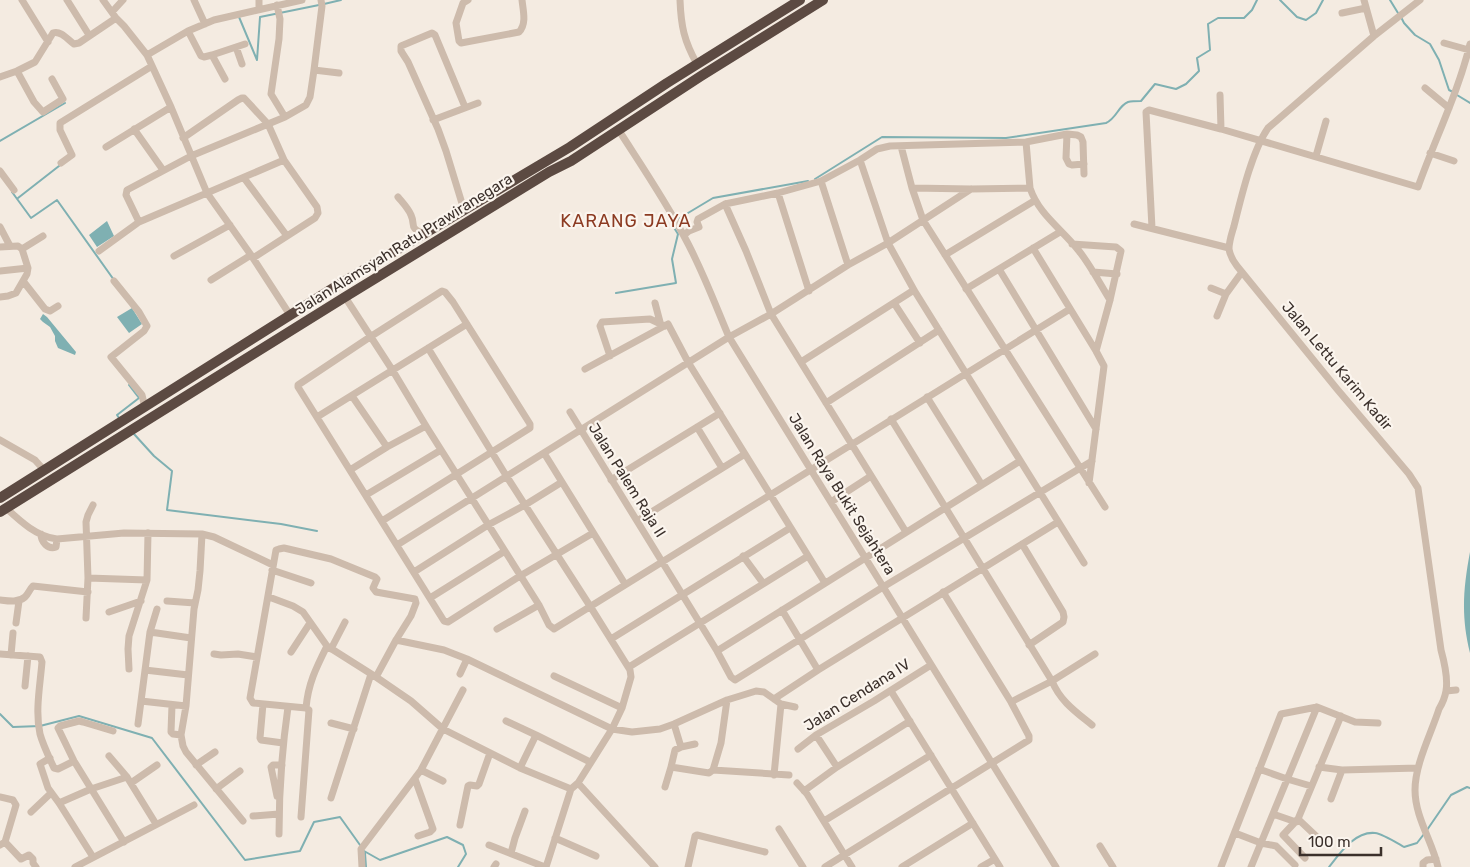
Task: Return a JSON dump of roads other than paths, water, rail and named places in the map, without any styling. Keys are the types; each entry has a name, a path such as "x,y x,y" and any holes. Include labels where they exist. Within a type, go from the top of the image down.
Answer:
{"highway":[{"name":"Jalan Alamsyah Ratu Prawiranegara","path":"0,498 290,316 570,147 789,3 800,0"},
{"name":"Jalan Alamsyah Ratu Prawiranegara","path":"3,510 345,297 549,172 571,161 618,129 823,0"},
{"path":"459,213 459,227"}],"street":[{"path":"22,0 48,42"},
{"path":"67,0 89,36"},
{"path":"103,0 147,55 207,193 252,257 290,316"},
{"path":"0,77 35,62 53,33 56,32 74,44 78,43 114,14 123,0"},
{"path":"194,0 205,24"},
{"path":"259,0 259,8"},
{"path":"147,55 188,31 226,16 259,8 278,10 297,0"},
{"path":"468,0 463,3 456,23 461,43 519,32 523,28 524,19 522,0"},
{"path":"680,0 682,29 697,64"},
{"path":"1364,0 1374,36"},
{"path":"1134,224 1229,248 1237,212 1260,140 1273,123 1374,36 1420,0"},
{"path":"139,222 126,192 127,190 191,156 285,117 306,105 310,97 314,70 321,3"},
{"path":"1342,13 1366,8"},
{"path":"278,10 279,39 271,94 285,117"},
{"path":"188,31 202,57 245,44"},
{"path":"459,213 438,129 408,62 400,49 402,45 432,33 435,35 464,107"},
{"path":"1152,228 1146,112 1149,110 1316,156 1418,187 1430,153 1450,108 1469,47 1444,42"},
{"path":"236,47 242,64"},
{"path":"212,55 225,80"},
{"path":"62,163 72,155 60,130 60,123 152,66"},
{"path":"314,70 339,74"},
{"path":"17,71 34,102 42,112 63,99 52,79"},
{"path":"1425,88 1450,108"},
{"path":"1220,95 1221,129"},
{"path":"184,138 242,98 246,100 268,124 284,160 317,207 318,213 315,218 211,280"},
{"path":"433,120 478,103"},
{"path":"106,147 171,107"},
{"path":"1316,156 1326,121"},
{"path":"134,129 163,170"},
{"name":"Jalan Raya Bukit Sejahtera","path":"618,129 683,233 728,337 1056,867"},
{"path":"1066,134 1067,161 1072,165 1084,164"},
{"path":"683,233 699,227 698,219 725,204 821,182 877,149 890,146 1026,142 1066,134 1077,135 1082,139 1084,174"},
{"path":"1026,142 1030,188 1034,201 1078,250 1110,300"},
{"path":"901,146 923,220 1104,508"},
{"path":"1430,153 1454,161"},
{"path":"99,251 139,222 284,160"},
{"path":"860,160 888,243 914,290 1084,563"},
{"path":"0,171 14,190"},
{"path":"244,178 287,236"},
{"path":"821,182 848,265"},
{"path":"912,188 1030,188"},
{"path":"397,545 728,337 771,314 848,265 888,243 971,189"},
{"path":"778,193 809,291"},
{"path":"398,197 411,215 414,228 424,234"},
{"path":"945,255 1034,201"},
{"path":"725,204 771,314 906,532"},
{"path":"174,256 230,225"},
{"path":"0,227 10,246"},
{"path":"966,289 1060,232"},
{"path":"22,249 44,236"},
{"path":"1072,244 1118,248 1122,254 1096,351"},
{"path":"0,247 18,246 22,249 28,268 27,274 16,292 0,297"},
{"path":"1033,248 1096,351 1104,369 1089,483"},
{"name":"Jalan Lettu Karim Kadir","path":"1229,248 1232,258 1242,272 1337,389 1410,474 1420,494 1444,662 1446,690 1418,768 1415,790 1421,820 1438,867"},
{"path":"0,271 28,268"},
{"path":"999,269 1096,429"},
{"path":"1093,272 1117,274"},
{"path":"1217,316 1226,294 1242,272"},
{"path":"23,281 45,310 50,311 58,306"},
{"path":"114,281 139,312 147,326 111,357 142,395 145,408"},
{"path":"1211,288 1226,294"},
{"path":"801,362 914,290"},
{"path":"382,521 530,428 531,425 453,302 442,291 298,385 298,388 444,621 446,622 593,532"},
{"path":"345,297 552,628 1070,309"},
{"path":"655,303 662,324"},
{"path":"894,303 920,342"},
{"path":"610,356 600,326 602,322 645,319 668,324 688,362 825,583"},
{"path":"317,417 467,324"},
{"path":"585,369 662,324"},
{"path":"826,403 939,330"},
{"path":"428,348 507,477 611,639 628,667 631,677 622,708 612,729 578,783 571,789 545,867 489,845"},
{"path":"352,396 387,447"},
{"path":"927,397 982,485"},
{"name":"Jalan Palem Raja II","path":"570,412 700,623 731,677 735,680 800,639"},
{"path":"611,480 720,413"},
{"path":"891,419 1062,700 1092,724"},
{"path":"350,470 426,426"},
{"path":"696,427 722,468"},
{"path":"0,440 35,460 44,470"},
{"path":"366,495 441,450"},
{"path":"544,453 625,584"},
{"path":"637,521 745,454"},
{"path":"717,651 1020,461"},
{"path":"800,639 1092,461"},
{"path":"830,502 871,476"},
{"path":"414,572 488,525 562,482"},
{"path":"86,618 88,578 86,522 93,505"},
{"path":"3,510 41,534 57,539 124,533 202,534 214,537 272,568 311,583"},
{"path":"774,699 1058,522"},
{"path":"611,639 790,528"},
{"path":"129,669 129,636 147,580 148,533"},
{"path":"202,534 186,706 181,735 183,746 196,765 243,821"},
{"path":"1022,544 1063,612 1064,617 1063,622 1029,645"},
{"path":"301,817 310,712 306,708 253,703 250,698 269,598 272,568 276,550 281,548 331,558 376,577 373,588 376,592 415,599 416,603 411,616 374,676 331,798"},
{"path":"430,598 505,551"},
{"path":"743,556 763,583"},
{"path":"628,667 808,556"},
{"path":"88,578 147,580"},
{"path":"0,600 19,601 26,596 30,587 33,586 88,592"},
{"path":"825,867 1029,740 1029,736 1011,702 943,592"},
{"path":"269,598 298,608 329,647 411,701 443,728 520,768 571,789"},
{"path":"167,600 195,604"},
{"path":"16,623 19,601"},
{"path":"108,612 141,601"},
{"path":"497,629 539,605"},
{"path":"138,724 150,632 157,608"},
{"path":"782,610 818,670"},
{"path":"306,708 309,685 314,671 346,622"},
{"path":"291,652 310,623"},
{"path":"150,632 192,638"},
{"path":"12,655 13,633"},
{"path":"396,640 444,650 467,659 612,729 632,732 646,731 674,724 727,700 756,690 764,692 781,704 794,707"},
{"path":"0,654 40,657 42,662 38,721 40,734 56,769 74,761"},
{"path":"214,654 238,654 257,658"},
{"path":"1011,702 1052,681 1095,654"},
{"path":"25,686 28,656"},
{"path":"460,674 467,659"},
{"name":"Jalan Cendana IV","path":"798,749 816,735 931,665"},
{"path":"146,670 188,675"},
{"path":"554,676 622,708"},
{"path":"362,867 361,849 421,770 463,690"},
{"path":"1446,690 1456,690"},
{"path":"891,691 1000,867"},
{"path":"713,770 721,743 727,700"},
{"path":"141,701 186,706"},
{"path":"264,704 260,738 261,740 283,743"},
{"path":"774,775 781,704"},
{"path":"172,705 170,732 181,735"},
{"path":"279,834 283,743 288,707"},
{"path":"1251,867 1317,707"},
{"path":"1222,867 1281,714 1317,707 1360,723 1378,722"},
{"path":"1305,858 1283,835 1297,821 1341,716"},
{"path":"113,731 79,721 58,727 74,761 124,842"},
{"path":"506,721 590,762"},
{"path":"804,791 910,721"},
{"path":"331,723 354,729"},
{"path":"674,724 681,747"},
{"path":"520,768 536,735"},
{"path":"816,735 837,768"},
{"path":"665,787 674,752 681,747 695,744"},
{"path":"196,765 215,752"},
{"path":"460,825 468,786 477,786 479,784 490,753"},
{"path":"824,822 931,755"},
{"path":"109,756 129,780 156,824"},
{"path":"50,758 40,764 45,783 93,857"},
{"path":"59,803 91,789 129,780 157,765"},
{"path":"670,768 709,772 713,770 789,775"},
{"path":"1319,768 1342,770 1418,768"},
{"path":"1259,769 1287,780 1311,786"},
{"path":"216,789 240,770"},
{"path":"421,770 443,781"},
{"path":"1331,799 1342,770"},
{"path":"414,779 433,828 430,832 418,836"},
{"path":"578,783 653,866"},
{"path":"797,783 852,867"},
{"path":"31,812 51,793"},
{"path":"0,797 12,800 16,805 2,844 21,859 29,855 36,867"},
{"path":"75,867 194,805"},
{"path":"253,816 279,811"},
{"path":"511,853 525,811"},
{"path":"1273,814 1297,821 1316,836"},
{"path":"902,867 973,823"},
{"path":"779,829 803,867"},
{"path":"1235,833 1277,847 1295,865"},
{"path":"688,867 695,836 697,835 765,852"},
{"path":"555,838 596,856"},
{"path":"1100,846 1113,867"},
{"path":"981,867 995,858"},
{"path":"1424,867 1423,863 1427,860 1436,858"}],"water":[{"path":"107,221 114,236 97,247 89,235"},
{"path":"132,308 142,324 129,333 117,317"},
{"path":"43,314 76,352 75,355 58,348 50,327 40,319"},
{"path":"1470,552 1470,653 1465,627 1464,603"}],"waterway":[{"path":"324,4 341,0"},
{"path":"815,179 882,137 1006,138 1106,123 1125,104 1141,101 1155,84 1176,89 1186,84 1199,71 1197,58 1210,50 1208,24 1218,18 1244,18 1252,10 1257,0"},
{"path":"1280,0 1297,17 1306,20 1316,13 1323,0"},
{"path":"1390,0 1398,13"},
{"path":"239,17 257,60 260,17 319,5"},
{"path":"1401,17 1415,35 1430,44 1439,60 1449,90 1453,92"},
{"path":"1457,95 1470,103"},
{"path":"0,141 65,103"},
{"path":"18,198 59,166"},
{"path":"678,219 713,198 808,181"},
{"path":"12,192 31,218 57,200 114,280"},
{"path":"616,293 676,283 672,259 678,234 671,223 673,221"},
{"path":"119,418 117,415 139,398 129,385"},
{"path":"134,434 154,456 172,471 167,510 281,524 317,531"},
{"path":"0,714 13,727 40,726 79,716 152,738 245,860 300,851 314,822 340,817 360,845"},
{"path":"1427,830 1451,795 1467,787 1470,788"},
{"path":"1329,867 1349,844 1368,833 1378,834 1404,847 1417,843 1424,834"},
{"path":"364,851 380,860 447,837 463,845 466,854 458,867"},
{"path":"365,853 366,867"}],"district":[{"name":"KARANG JAYA","path":"626,221"}]}
